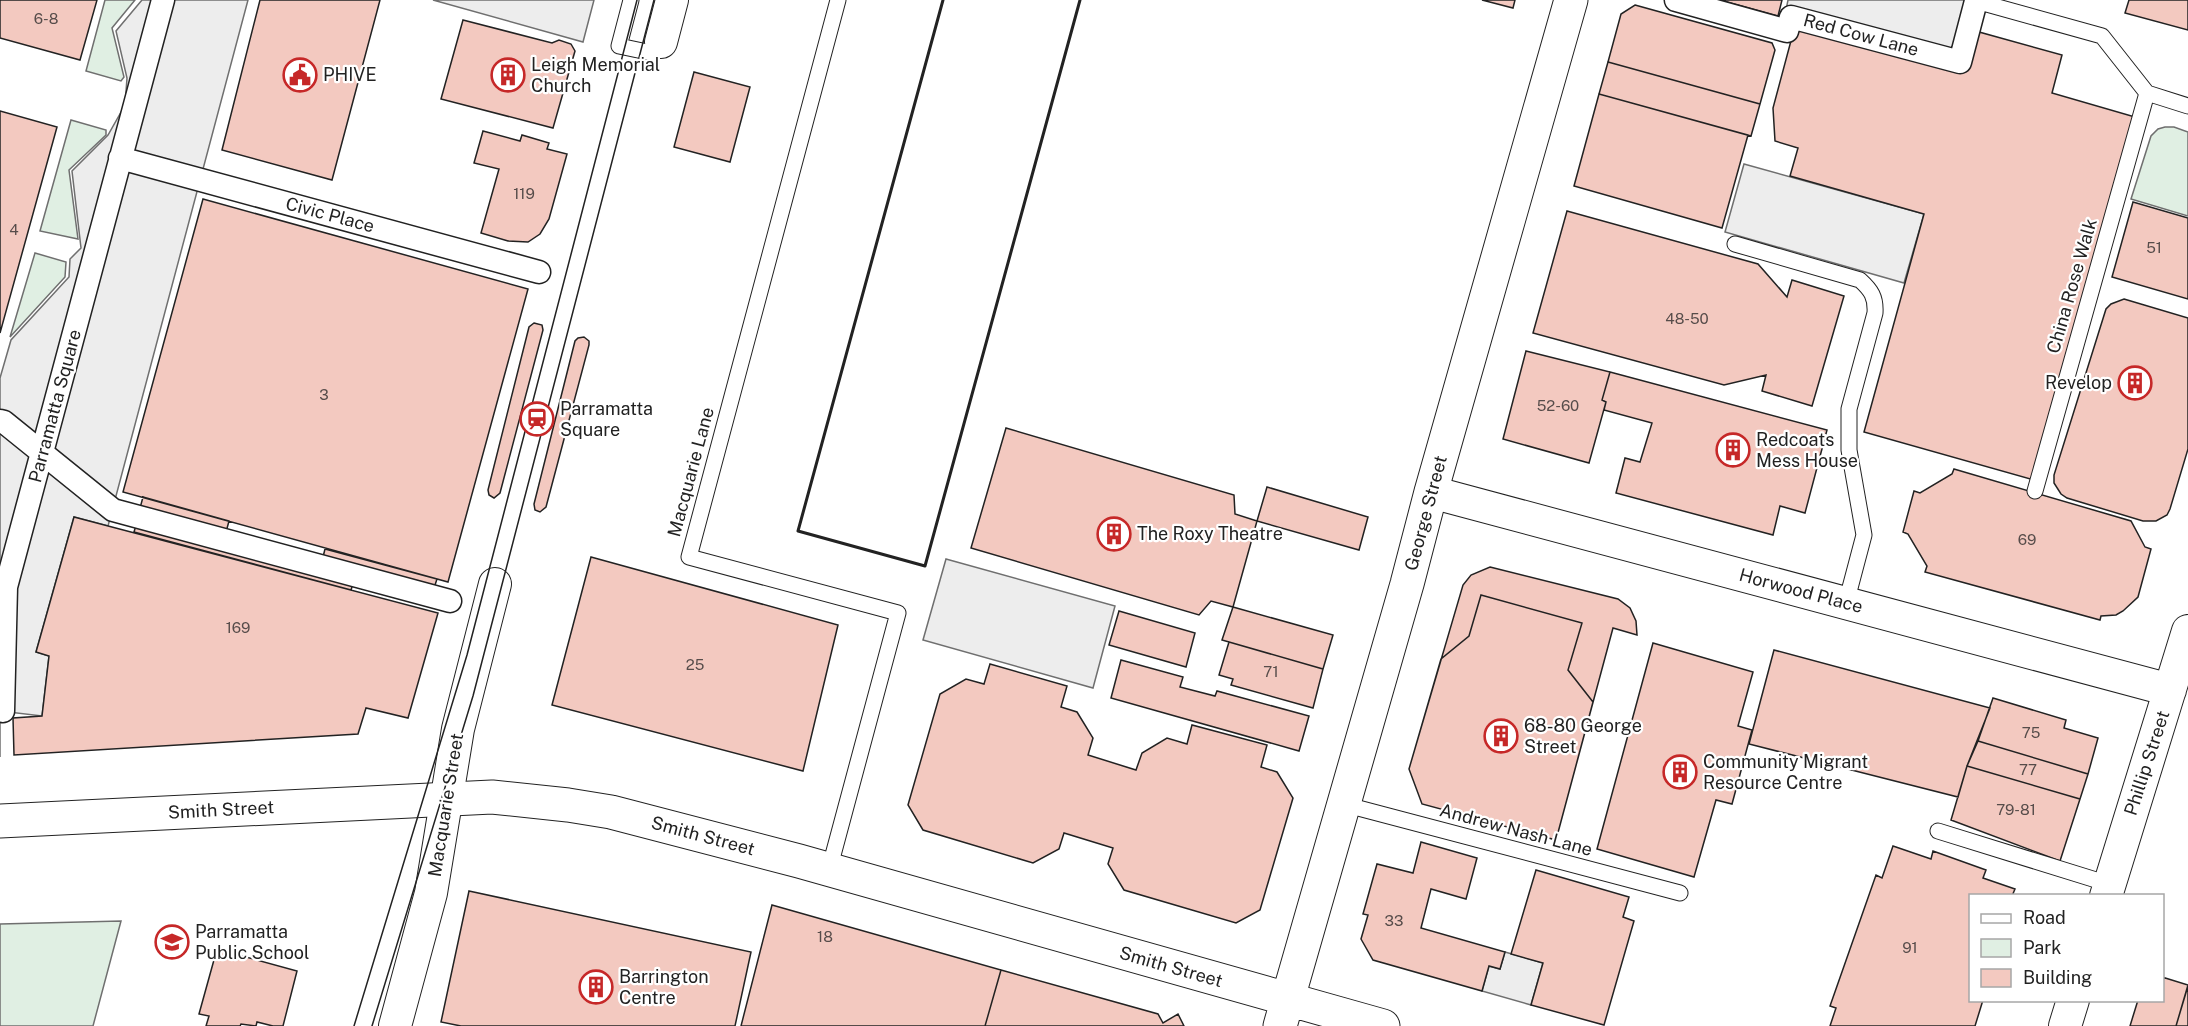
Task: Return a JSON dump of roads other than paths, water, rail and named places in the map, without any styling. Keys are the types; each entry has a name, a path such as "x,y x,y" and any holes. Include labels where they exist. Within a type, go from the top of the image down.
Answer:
{"street":[{"name":"Parramatta Square","path":"3,711 6,587 163,0"},
{"path":"661,42 672,0"},
{"name":"George Street","path":"1284,1012 1571,0"},
{"name":"Red Cow Lane","path":"1676,0 1787,31 1791,17 1960,62 1976,1"},
{"name":"Civic Place","path":"120,158 539,272"},
{"path":"0,421 113,510 450,601"},
{"name":"Horwood Place","path":"1431,492 2179,693"},
{"name":"Macquarie Street","path":"395,1026 431,893 458,729 495,584"},
{"name":"Phillip Street","path":"2108,890 2179,693 2188,631"},
{"name":"Smith Street","path":"0,821 492,797 611,812 829,870 1284,1012 1383,1026"},
{"path":"2065,1026 2072,1002"}],"lane":[{"path":"631,0 619,46 652,53 658,49 661,42"},
{"name":"Macquarie Lane","path":"829,870 898,613 689,557 838,0"},
{"path":"1976,1 2102,36 2147,93 2188,105"},
{"name":"China Rose Walk","path":"2035,491 2147,93"},
{"path":"1735,244 1860,280 1870,289 1876,302 1849,409 1849,450 1864,535 1846,603"},
{"name":"Andrew Nash Lane","path":"1343,804 1680,893"},
{"path":"1938,831 2108,890"}],"tram line":[{"path":"354,1026 467,655 637,0"},
{"path":"372,1026 473,696 654,0"}],"place":[{"name":"PHIVE","path":"300,75"},
{"name":"Leigh Memorial Church","path":"508,75"},
{"name":"Revelop","path":"2135,383"},
{"name":"Parramatta Square","path":"537,419"},
{"name":"Redcoats Mess House","path":"1733,450"},
{"name":"The Roxy Theatre","path":"1114,534"},
{"name":"68-80 George Street","path":"1501,736"},
{"name":"Community Migrant Resource Centre","path":"1680,772"},
{"name":"Parramatta Public School","path":"172,942"},
{"name":"Barrington Centre","path":"596,987"}]}
